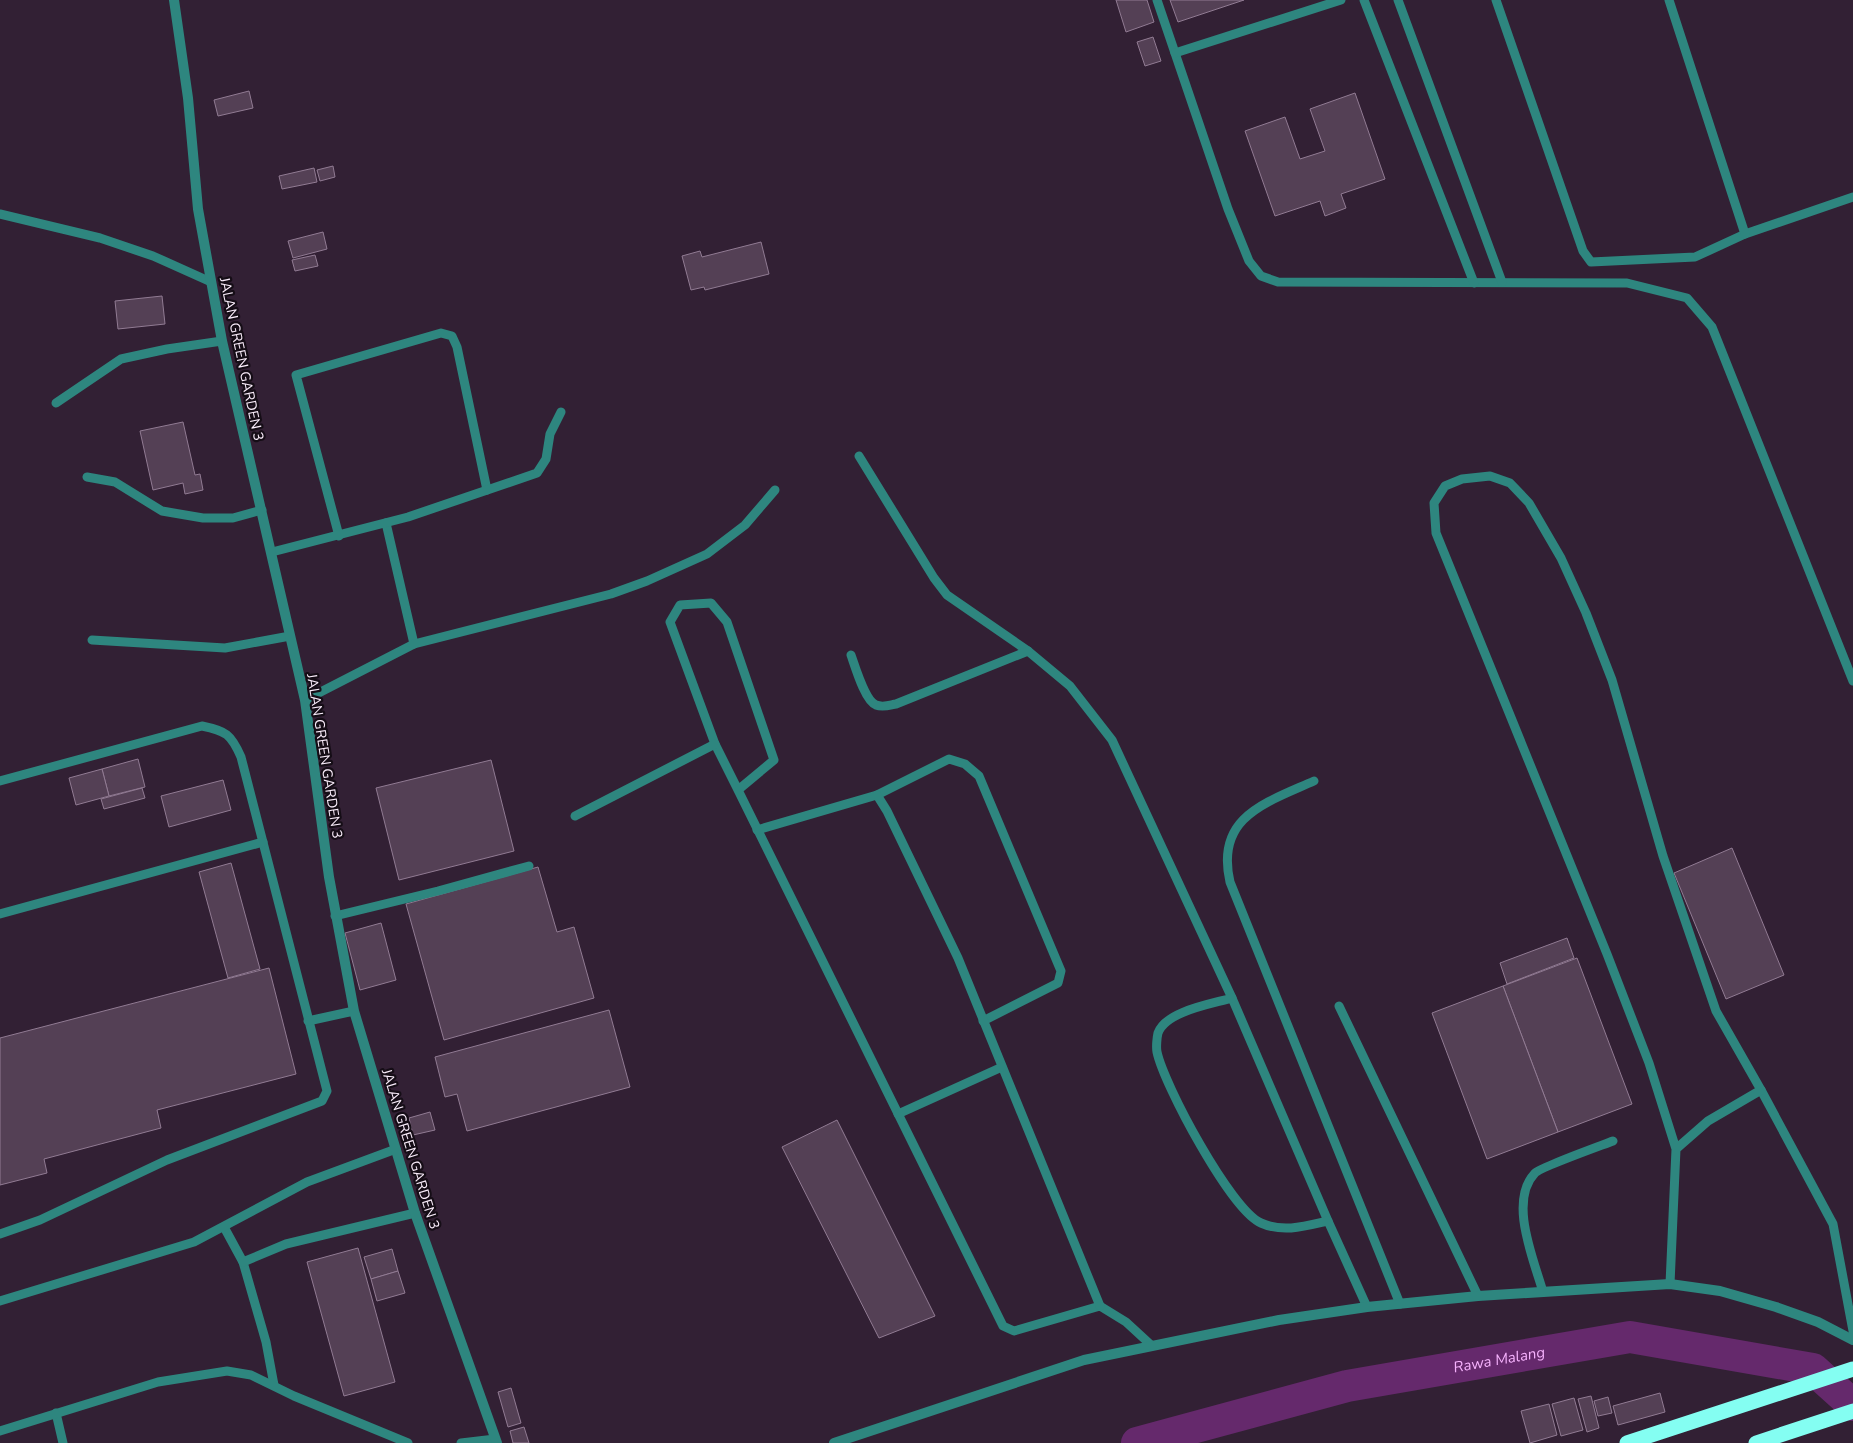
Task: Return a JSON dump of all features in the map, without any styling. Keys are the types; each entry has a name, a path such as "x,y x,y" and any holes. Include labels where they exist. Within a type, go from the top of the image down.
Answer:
{"highway":[{"path":"1627,1443 1853,1369"},
{"path":"1756,1443 1853,1411"}],"street":[{"name":"JALAN GREEN GARDEN 3","path":"174,0 188,98 198,210 222,341 305,700 335,916 354,1011 415,1213 496,1441"},
{"path":"834,1443 1084,1360 1279,1320 1367,1307 1478,1296 1670,1284 1720,1291 1776,1307 1818,1322 1853,1340"}],"lane":[{"path":"1157,0 1228,209 1249,261 1261,276 1278,282 1627,283 1687,298 1712,327 1853,681"},
{"path":"1175,53 1342,0"},
{"path":"1364,0 1474,283"},
{"path":"1398,0 1502,282"},
{"path":"1496,0 1583,251 1591,262 1695,257 1745,234 1853,197"},
{"path":"1669,0 1745,234"},
{"path":"0,214 100,238 153,256 211,282"},
{"path":"339,536 296,375 441,333 452,336 457,347 487,490"},
{"path":"56,403 121,359 167,349 222,341"},
{"path":"272,552 386,523 537,473 546,459 550,434 561,412"},
{"path":"859,456 947,596 1028,651 1070,686 1112,740 1232,998 1367,1307"},
{"path":"1670,1284 1676,1149 1649,1063 1604,945 1436,533 1434,503 1445,486 1462,479 1490,476 1510,483 1529,504 1560,558 1586,613 1612,680 1660,847 1716,1011 1833,1224 1853,1331"},
{"path":"87,478 115,482 162,511 203,518 233,518 262,510"},
{"path":"305,700 414,644 611,594 647,581 707,554 745,524 775,490"},
{"path":"386,523 414,644"},
{"path":"738,790 774,760 728,622 711,603 680,606 670,622 715,744 1003,1326 1014,1331 1100,1306"},
{"path":"92,640 225,648 290,636"},
{"path":"851,655 869,699 874,705 883,707 896,704 1028,651"},
{"path":"0,781 184,729 202,726 222,730 234,741 241,757 308,1021 325,1078 326,1091 322,1101 167,1160 40,1220 0,1234"},
{"path":"575,816 715,744"},
{"path":"758,830 877,794 950,759 965,764 979,776 1062,971 1058,983 983,1021"},
{"path":"1314,781 1268,802 1243,818 1228,843 1226,863 1234,891 1400,1304"},
{"path":"877,794 958,958 1100,1306 1126,1322 1150,1345"},
{"path":"0,914 263,842"},
{"path":"335,916 530,866"},
{"path":"1232,998 1177,1014 1158,1032 1157,1051 1168,1080 1183,1113 1215,1171 1259,1223 1280,1229 1299,1228 1328,1221"},
{"path":"1339,1006 1478,1296"},
{"path":"308,1021 354,1011"},
{"path":"898,1114 1002,1067"},
{"path":"1676,1149 1708,1121 1761,1090"},
{"path":"1543,1292 1523,1217 1523,1193 1535,1172 1613,1141"},
{"path":"0,1301 194,1242 307,1182 396,1149"},
{"path":"243,1262 286,1244 415,1213"},
{"path":"224,1227 243,1262 266,1342 274,1385"},
{"path":"0,1431 158,1382 227,1371 251,1375 294,1396 408,1443"},
{"path":"56,1413 63,1443"},
{"path":"461,1443 496,1441"}],"building":[{"path":"1116,0 1147,0 1154,22 1126,32"},
{"path":"1170,0 1244,0 1178,22"},
{"path":"1153,37 1161,61 1145,66 1137,42"},
{"path":"249,91 253,108 218,116 214,100"},
{"path":"1355,93 1385,179 1341,194 1346,208 1325,216 1320,201 1275,216 1245,131 1285,117 1300,159 1325,151 1310,109"},
{"path":"333,166 335,177 320,181 317,170"},
{"path":"314,168 317,182 282,189 279,176"},
{"path":"323,232 327,249 293,258 288,241"},
{"path":"761,242 769,274 705,290 704,287 691,290 682,256 700,251 702,257"},
{"path":"315,255 318,266 295,271 292,260"},
{"path":"162,296 165,324 118,329 115,301"},
{"path":"183,422 195,475 200,474 203,490 185,494 183,483 153,490 140,431"},
{"path":"138,759 145,787 109,796 102,769"},
{"path":"491,760 514,851 399,880 376,788"},
{"path":"102,769 109,796 76,805 69,778"},
{"path":"223,780 231,810 169,827 161,796"},
{"path":"142,788 145,798 104,809 101,799"},
{"path":"1732,848 1784,975 1726,999 1674,873"},
{"path":"231,863 260,969 228,978 199,872"},
{"path":"538,867 557,932 574,927 594,998 444,1040 406,904"},
{"path":"381,923 396,980 360,990 345,933"},
{"path":"1567,938 1574,958 1507,984 1500,963"},
{"path":"1577,958 1632,1104 1558,1132 1503,986"},
{"path":"269,968 296,1074 157,1110 161,1128 44,1159 47,1173 0,1185 0,1038"},
{"path":"1503,986 1558,1132 1487,1159 1432,1013"},
{"path":"609,1010 630,1087 467,1131 457,1094 445,1097 435,1057"},
{"path":"430,1112 435,1130 413,1135 409,1118"},
{"path":"837,1120 935,1316 879,1338 782,1147"},
{"path":"358,1248 395,1382 344,1396 307,1262"},
{"path":"392,1249 398,1271 371,1279 364,1257"},
{"path":"398,1271 405,1293 377,1301 371,1279"},
{"path":"511,1388 521,1423 508,1427 498,1392"},
{"path":"1660,1393 1665,1412 1618,1425 1613,1406"},
{"path":"1591,1396 1599,1428 1587,1432 1578,1399"},
{"path":"1608,1397 1612,1413 1598,1416 1594,1401"},
{"path":"1574,1398 1583,1430 1561,1436 1552,1404"},
{"path":"1549,1404 1557,1435 1530,1443 1521,1411"},
{"path":"524,1427 529,1443 513,1443 510,1431"}],"waterway":[{"name":"Rawa Malang","path":"1137,1443 1347,1386 1630,1337 1813,1369 1853,1405"}]}
